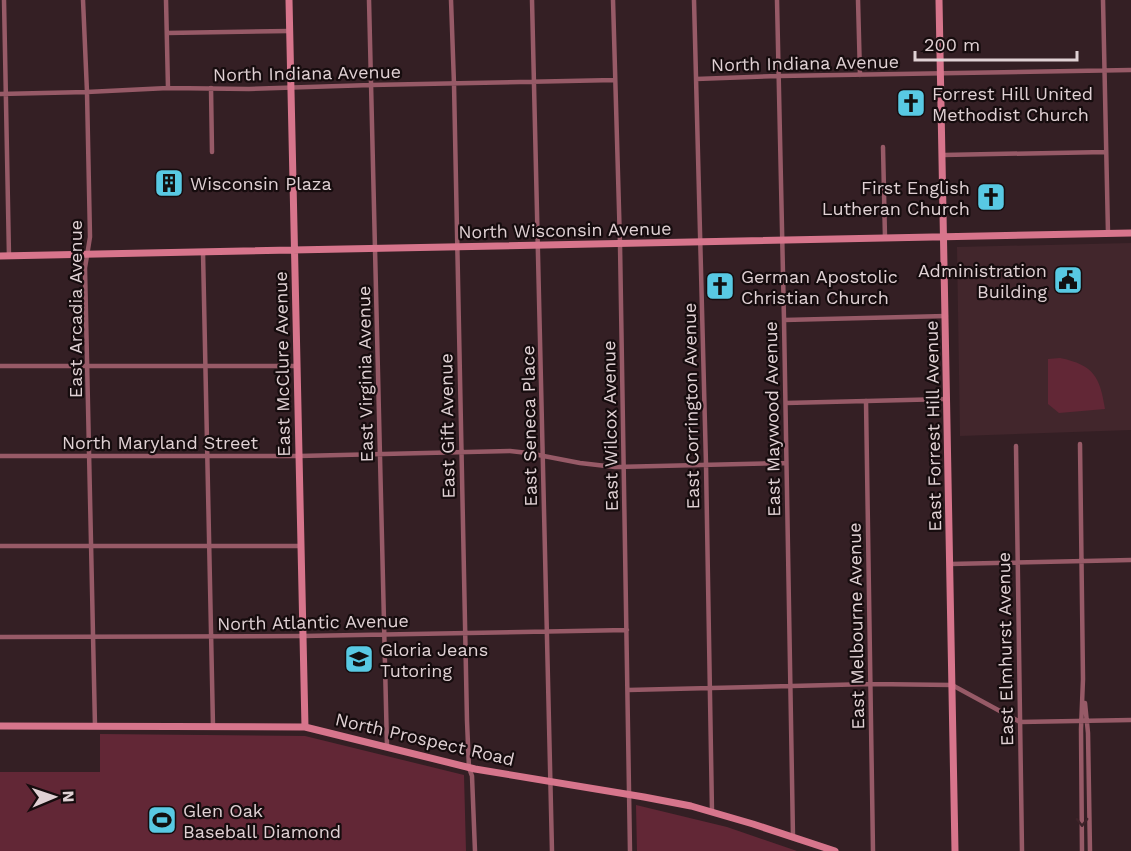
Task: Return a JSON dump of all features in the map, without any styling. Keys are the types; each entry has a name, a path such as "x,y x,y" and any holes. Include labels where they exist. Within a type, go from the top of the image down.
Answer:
{"street":[{"path":"4,0 3,94 9,256"},
{"name":"East Arcadia Avenue","path":"83,0 90,237 85,268 95,726"},
{"path":"166,0 168,88"},
{"name":"East McClure Avenue","path":"289,0 305,727"},
{"name":"East Virginia Avenue","path":"369,0 387,747"},
{"name":"East Gift Avenue","path":"451,0 465,634 469,768 472,776 475,851"},
{"name":"East Seneca Place","path":"532,0 552,851"},
{"name":"East Wilcox Avenue","path":"613,0 620,244 630,851"},
{"name":"East Corrington Avenue","path":"694,0 712,812"},
{"name":"East Maywood Avenue","path":"777,0 793,837"},
{"path":"858,0 860,75"},
{"name":"East Forrest Hill Avenue","path":"939,0 955,851"},
{"path":"1102,0 1108,233"},
{"path":"167,33 289,31"},
{"name":"North Indiana Avenue","path":"696,79 1131,70"},
{"name":"North Indiana Avenue","path":"3,94 168,88 615,80"},
{"path":"211,88 212,152"},
{"path":"883,147 885,238"},
{"path":"942,155 1106,152"},
{"name":"North Wisconsin Avenue","path":"0,256 1131,233"},
{"path":"203,252 213,726"},
{"path":"784,320 946,316"},
{"path":"0,366 297,366"},
{"path":"786,403 947,399"},
{"name":"East Melbourne Avenue","path":"866,401 873,851"},
{"path":"1080,444 1084,721 1090,851"},
{"name":"East Elmhurst Avenue","path":"1016,446 1022,851"},
{"name":"North Maryland Street","path":"0,456 299,456 520,452 584,464 624,467 786,463"},
{"path":"0,546 301,546"},
{"path":"950,564 1131,560"},
{"name":"North Atlantic Avenue","path":"0,636 212,637 627,630"},
{"path":"628,690 790,685 952,685 1020,722 1131,720"},
{"path":"1082,851 1084,721"},
{"name":"North Prospect Road","path":"0,726 305,727 469,768 672,802 712,812 834,851"}],"shaded area":[{"path":"1131,243 1131,430 960,436 957,247"},
{"path":"1060,358 1081,364 1093,374 1101,389 1105,409 1059,413 1048,404 1048,359"},
{"path":"100,734 305,736 464,775 466,851 0,851 0,772 100,772"},
{"path":"636,805 727,827 797,851 637,851"}],"place":[{"name":"Forrest Hill United Methodist Church","path":"911,103"},
{"name":"Wisconsin Plaza","path":"169,183"},
{"name":"First English Lutheran Church","path":"991,197"},
{"name":"Administration Building","path":"1068,280"},
{"name":"German Apostolic Christian Church","path":"720,286"},
{"name":"Gloria Jeans Tutoring","path":"359,659"},
{"name":"Glen Oak Baseball Diamond","path":"162,820"}]}
